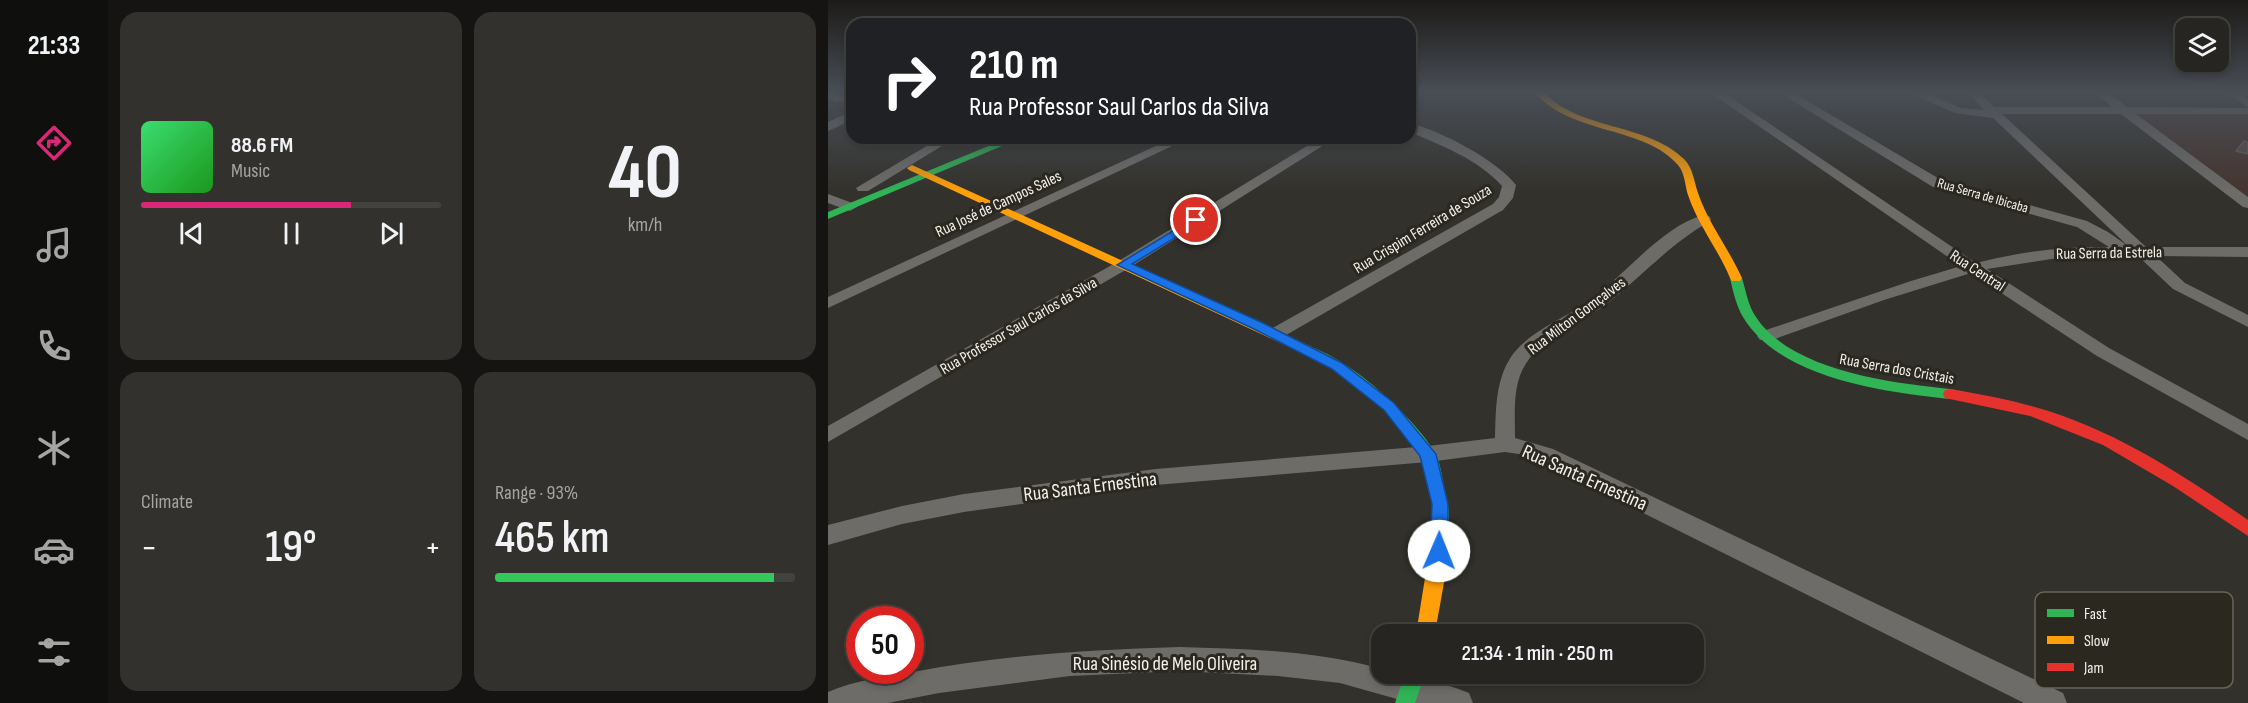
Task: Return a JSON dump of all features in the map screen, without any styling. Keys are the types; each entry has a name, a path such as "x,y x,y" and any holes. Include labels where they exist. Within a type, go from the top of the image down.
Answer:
{"main road":[{"name":"Rua Serra dos Cristais","path":"1601,126 1654,146 1679,160 1688,172 1694,198 1704,219 1731,265 1741,303 1749,319 1766,336 1802,359 1833,374 1868,382 2029,408 2061,420 2140,456 2248,528"},
{"path":"830,200 970,144"},
{"path":"828,216 1002,144"},
{"path":"912,168 1012,216 1275,334 1337,366 1389,406 1428,454 1440,504 1439,551 1427,624"}],"street":[{"name":"Rua Central","path":"1764,126 1972,267 2103,352 2248,433"},
{"name":"Rua Serra de Ibicaba","path":"1840,126 1938,184 2082,225 2103,235 2123,250"},
{"path":"2008,126 2179,286 2248,322"},
{"path":"2145,126 2248,204"},
{"name":"Rua Crispim Ferreira de Souza","path":"1275,334 1498,207 1506,198 1509,185 1502,176 1448,144 1416,130"},
{"path":"863,188 940,144"},
{"path":"912,168 942,144"},
{"name":"Rua José de Campos Sales","path":"828,303 1170,144"},
{"name":"Rua Professor Saul Carlos da Silva","path":"828,435 1123,265 1319,144"},
{"path":"830,200 850,207"},
{"name":"Rua Milton Gomçalves","path":"1505,444 1506,397 1511,373 1519,358 1536,341 1602,300 1678,232 1704,219"},
{"name":"Rua Serra da Estrela","path":"1766,336 1972,267 2054,252 2123,250 2248,252"},
{"name":"Rua Santa Ernestina","path":"828,535 902,514 1039,491 1168,476 1428,454 1505,444 1529,448 1546,455 2053,703"},
{"name":"Rua Sinésio de Melo Oliveira","path":"833,703 850,697 939,680 1070,663 1179,658 1278,663 1340,670 1459,703"}],"shaded area":[{"path":"2152,126 2248,126 2248,197"}],"building":[{"path":"2244,141 2248,143 2248,154 2236,151"}],"traffic: fast":[{"path":"828,216 1002,144"},
{"path":"1736,278 1744,306 1756,326 1773,341 1806,362 1845,377 1866,382 1950,394"},
{"path":"1307,350 1337,366 1389,406 1428,454 1440,504 1440,527"},
{"path":"1405,703 1412,684"}],"traffic: slow":[{"path":"1602,126 1648,141 1666,150 1681,162 1686,170 1698,208 1736,278"},
{"path":"912,168 1307,350"},
{"path":"1427,624 1439,551 1440,527"}],"traffic: jam":[{"path":"1950,394 2033,411 2108,441 2178,481 2248,529"}],"route":[{"path":"1196,220 1123,265 1225,310 1337,366 1389,406 1428,454 1440,504 1439,551"}]}
